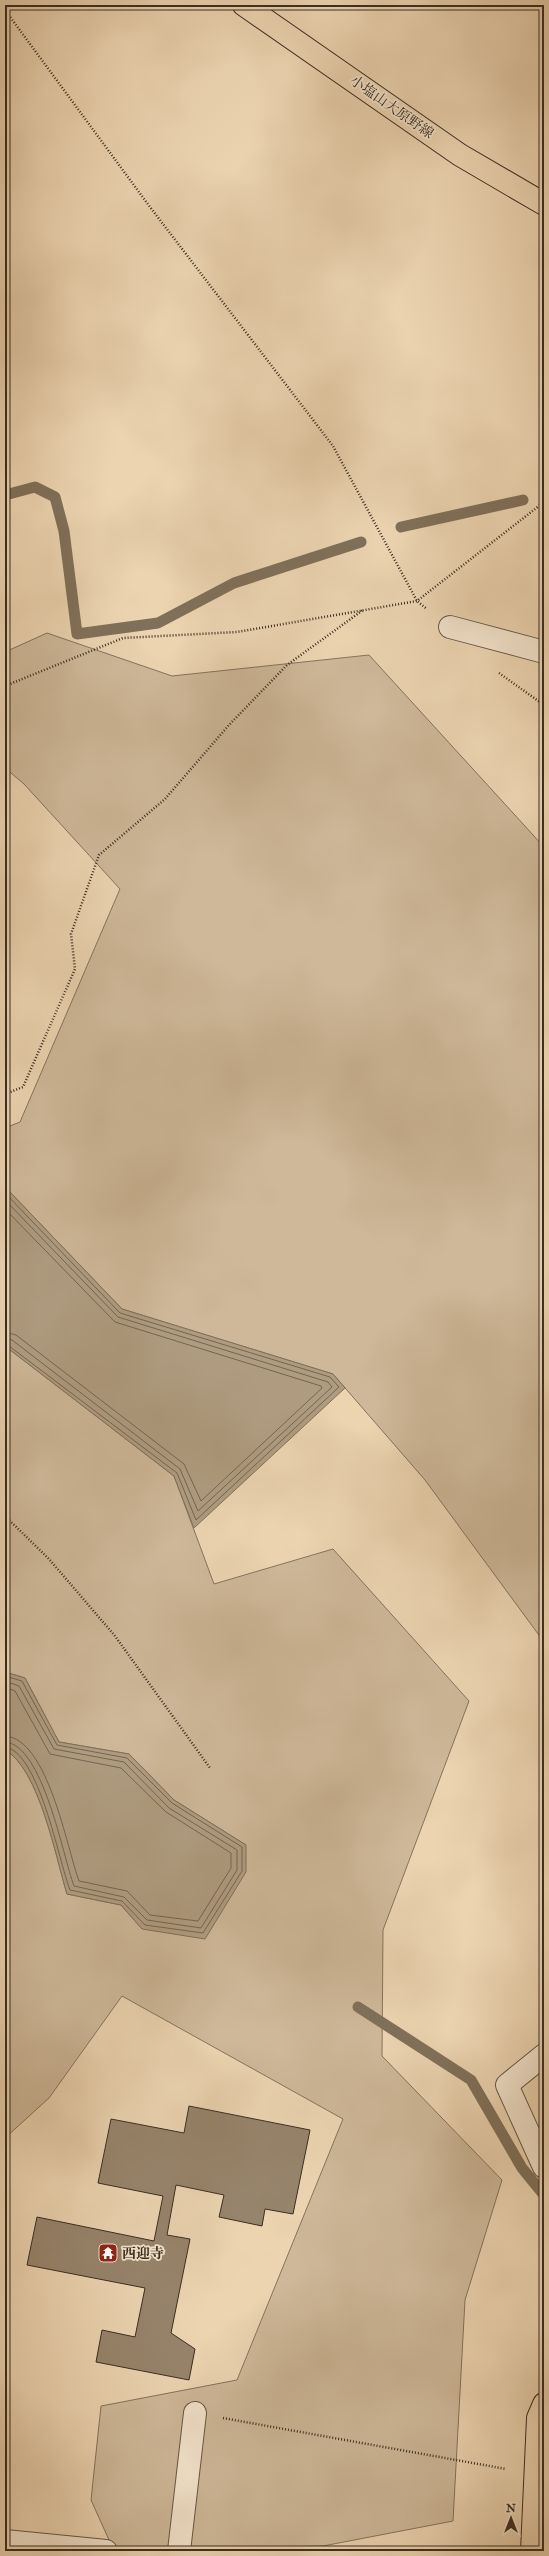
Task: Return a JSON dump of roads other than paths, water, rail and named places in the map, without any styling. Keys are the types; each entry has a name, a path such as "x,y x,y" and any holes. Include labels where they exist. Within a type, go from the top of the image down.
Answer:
{"main road":[{"name":"小塩山大原野線","path":"244,5 460,155 544,204"},
{"path":"532,2551 538,2418 544,2404"}],"lane":[{"path":"450,627 544,652"},
{"path":"544,2055 507,2085 544,2167"},
{"path":"179,2551 195,2413"},
{"path":"5,2541 106,2551"}],"water":[{"path":"7,1189 122,1309 333,1374 345,1388 194,1528 174,1476 5,1346 5,1190"},
{"path":"5,1672 25,1678 59,1742 129,1754 174,1800 246,1845 246,1872 205,1939 142,1929 121,1905 67,1894 52,1837 37,1794 17,1760 5,1750"}],"waterway":[{"path":"5,495 35,487 55,497 64,531 77,634 158,623 234,583 361,542"},
{"path":"401,527 523,500"},
{"path":"358,2007 471,2080 522,2168 544,2195"}],"place":[{"name":"西迎寺","path":"108,2253"}]}
